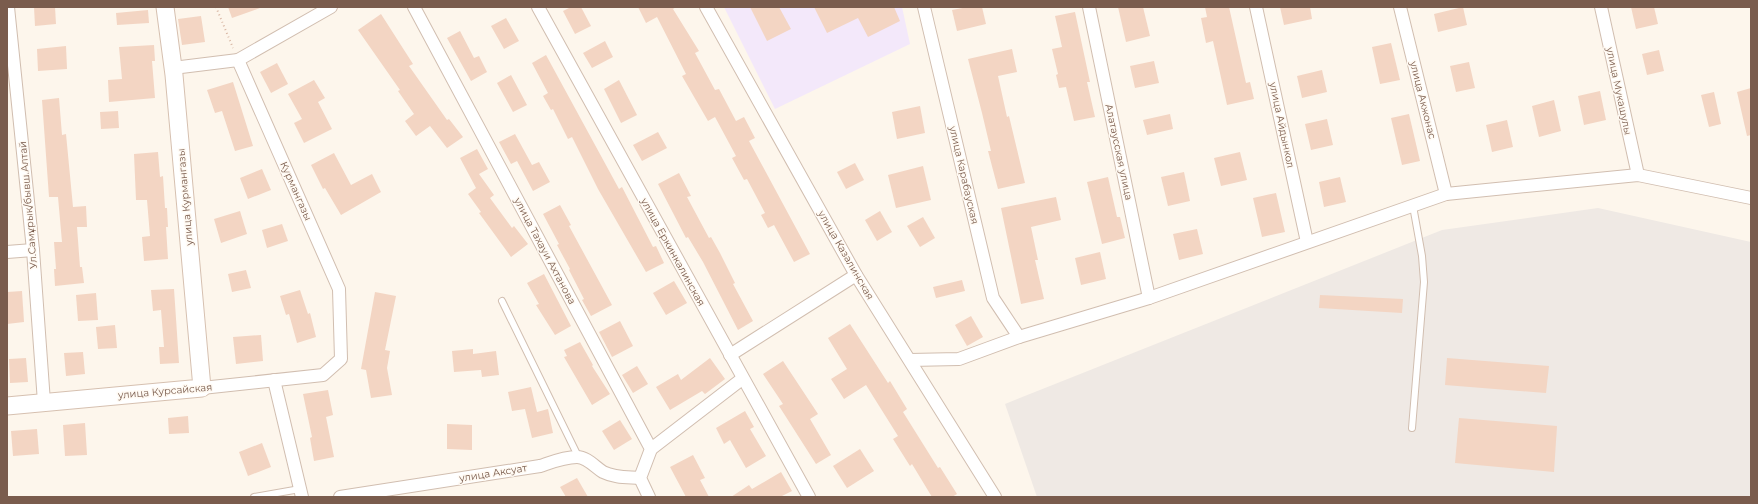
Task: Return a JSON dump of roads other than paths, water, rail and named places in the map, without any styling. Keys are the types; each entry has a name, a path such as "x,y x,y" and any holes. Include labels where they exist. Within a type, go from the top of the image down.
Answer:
{"street":[{"name":"Ул.Самұрық/бывш.Алтай","path":"8,7 32,250 44,402"},
{"name":"улица Курмангазы","path":"165,7 173,68 202,388"},
{"path":"173,68 238,60 331,7"},
{"name":"улица Тахауи Ахтанова","path":"414,7 652,448"},
{"name":"улица Еркинкалинская","path":"538,7 742,379 809,497"},
{"name":"улица Казалинская","path":"706,7 856,275 995,497"},
{"name":"улица Карабауская","path":"924,7 994,298 1019,337"},
{"name":"Алатаусская улица","path":"1089,7 1149,298"},
{"name":"улица Айдынкол","path":"1256,7 1307,242"},
{"name":"улица Акжонас","path":"1400,7 1446,194"},
{"name":"улица Мукашулы","path":"1601,7 1638,175"},
{"name":"Курмангазы","path":"238,60 339,289 341,358 323,375"},
{"path":"910,360 959,359 1019,337 1149,298 1446,194 1638,175 1751,198"},
{"path":"7,252 32,250"},
{"path":"730,355 856,275"},
{"name":"улица Курсайская","path":"7,406 323,375"},
{"path":"649,497 640,478 652,448 742,379"},
{"path":"274,380 301,493"},
{"path":"578,456 609,474 620,478 640,478"},
{"name":"улица Аксуат","path":"340,497 540,466 560,459 578,456"}],"lane":[{"path":"1412,206 1422,256 1424,282 1412,428"},
{"path":"502,301 578,456"},
{"path":"254,497 301,493"}]}
